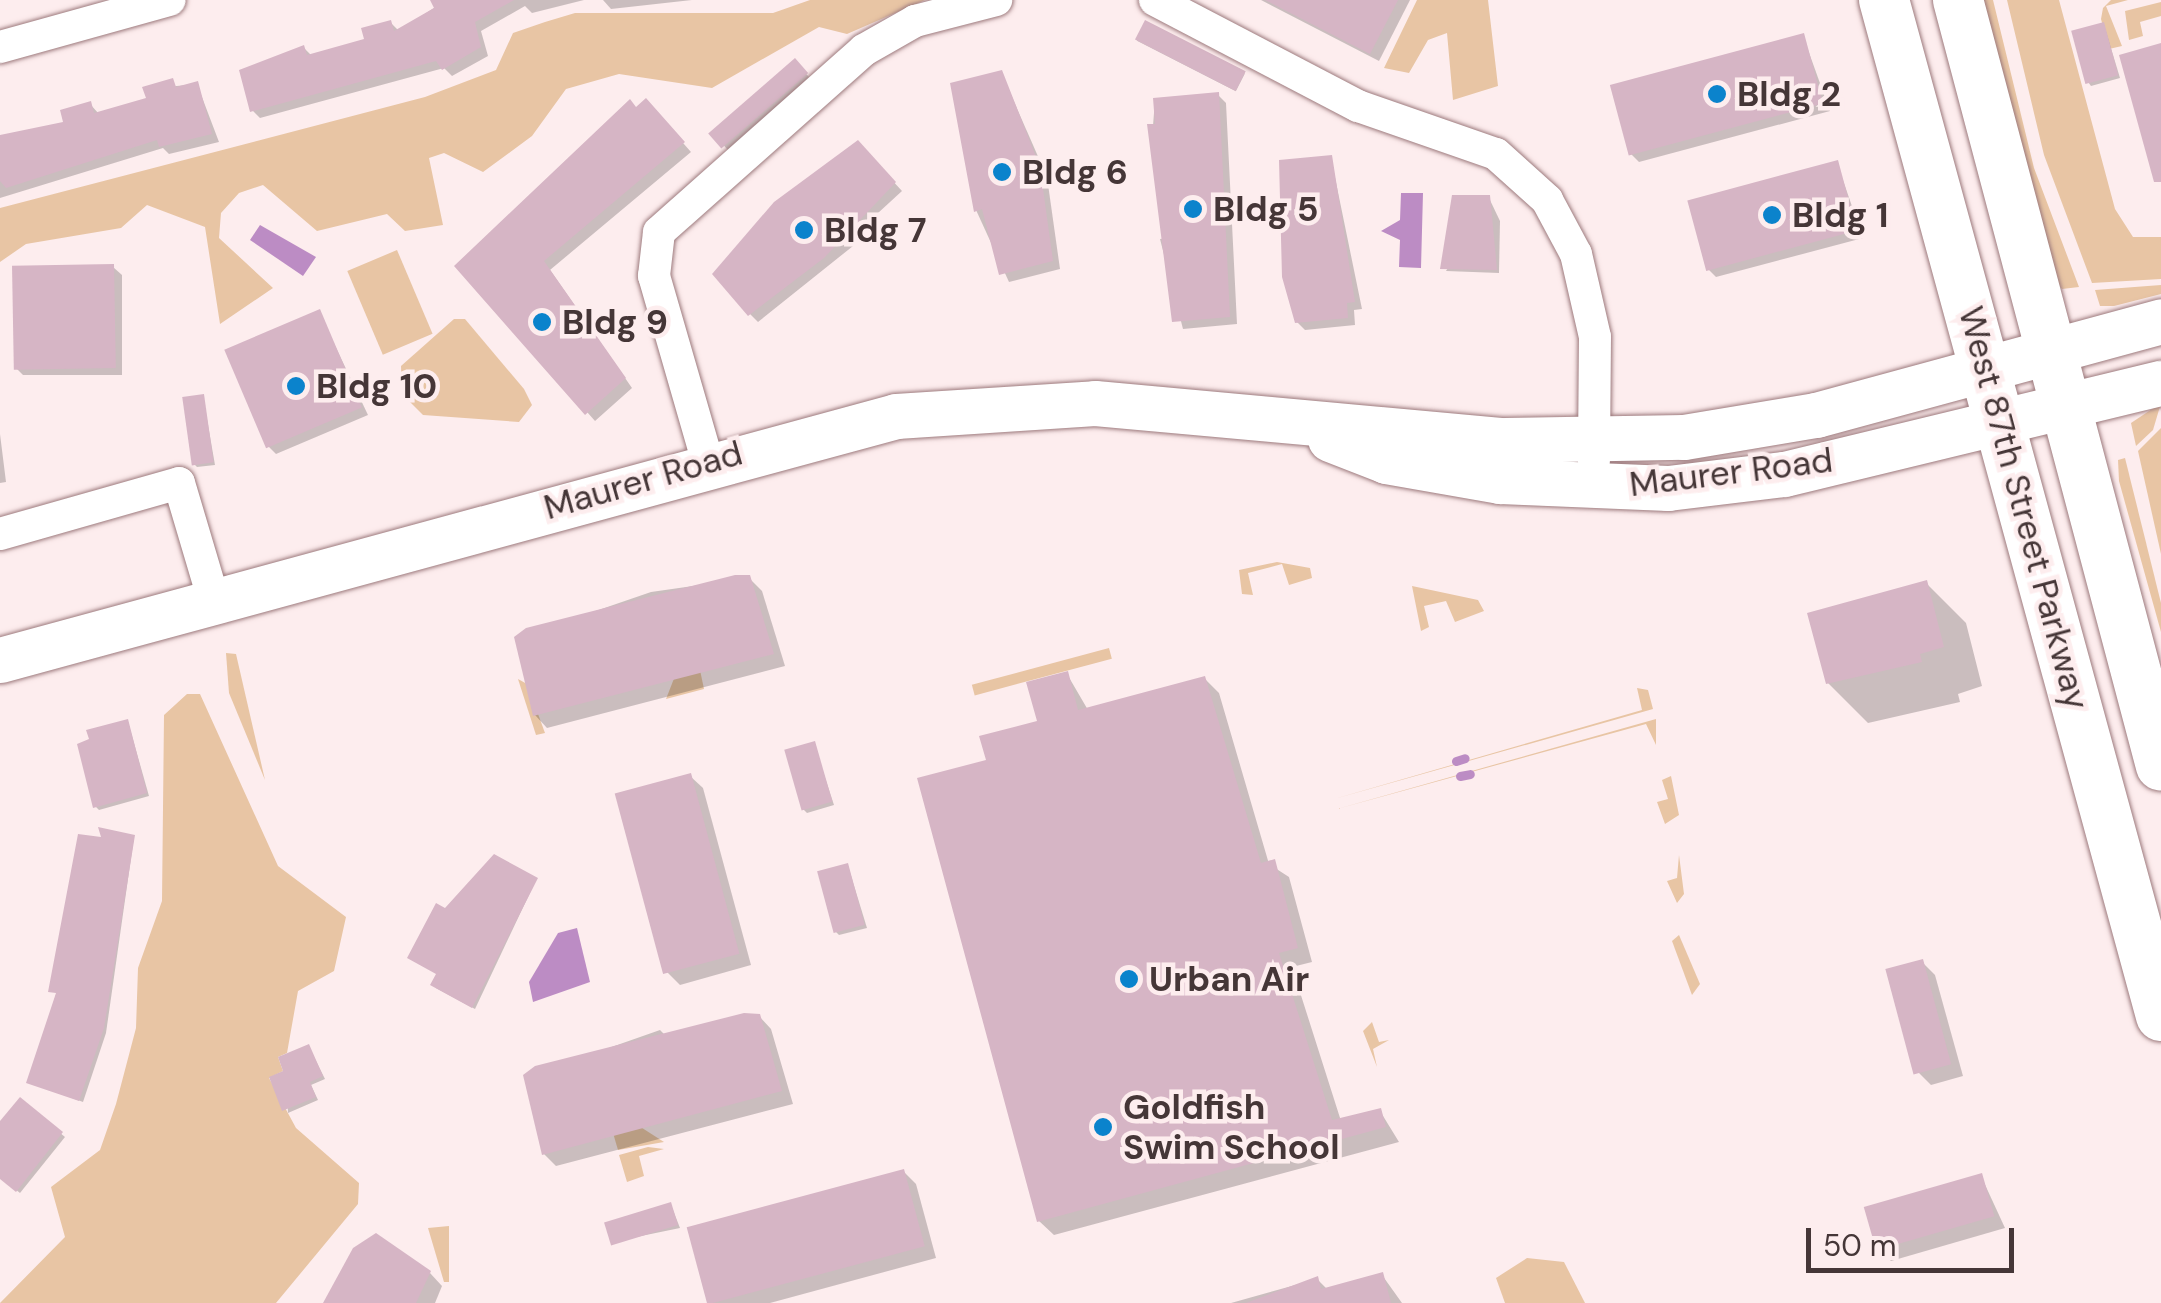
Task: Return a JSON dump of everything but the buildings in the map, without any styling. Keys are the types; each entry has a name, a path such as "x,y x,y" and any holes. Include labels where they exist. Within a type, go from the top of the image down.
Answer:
{"main road":[{"name":"West 87th Street Parkway","path":"1884,0 2161,1016"},
{"name":"West 87th Street Parkway","path":"1958,0 2052,348 2061,410 2161,766"}],"street":[{"path":"0,47 170,0"},
{"path":"708,463 654,276 659,232 864,50 915,21 996,0"},
{"path":"1155,0 1358,106 1496,154 1547,200 1576,254 1590,311 1594,463"},
{"name":"Maurer Road","path":"1594,463 1758,426 2161,321"},
{"name":"Maurer Road","path":"0,660 708,463 896,416 1043,403 1300,428 1386,461 1594,463 1784,474 2161,383"},
{"path":"0,534 179,484 214,598"}],"shaded area":[{"path":"810,0 925,0 847,34 819,27 712,88 619,74 566,89 532,136 483,172 444,153 429,158 443,225 405,231 387,214 317,231 263,185 239,193 221,213 219,238 273,288 220,324 205,227 147,205 121,228 26,244 0,262 0,208 425,97 496,70 513,33 545,22 575,13 773,13"},
{"path":"1417,0 1488,0 1498,86 1453,100 1447,33 1428,40 1409,73 1384,68"},
{"path":"1984,0 1993,0 2034,168 2079,287 2062,289 2052,276 2002,105"},
{"path":"2007,0 2059,0 2115,209 2133,237 2161,237 2161,279 2092,283 2044,155"},
{"path":"2111,0 2128,0 2106,6 2122,46 2109,49 2101,19 2103,8"},
{"path":"2161,2 2161,16 2140,22 2143,36 2129,40 2125,11"},
{"path":"1401,193 1423,193 1421,268 1399,267 1400,240 1381,231 1400,220"},
{"path":"260,225 316,257 303,276 250,240"},
{"path":"397,250 433,334 383,355 347,271"},
{"path":"2161,285 2161,294 2114,306 2100,306 2095,290"},
{"path":"454,319 465,319 524,389 532,405 519,422 423,415 402,394 401,366"},
{"path":"2161,403 2153,430 2136,446 2131,423"},
{"path":"2161,428 2161,554 2138,451"},
{"path":"2125,458 2161,603 2161,632 2119,481 2118,460"},
{"path":"1277,562 1310,568 1312,578 1289,585 1282,564 1248,573 1253,595 1242,594 1239,570"},
{"path":"1412,586 1478,600 1484,611 1455,622 1446,601 1424,606 1429,627 1421,631"},
{"path":"1109,648 1112,659 975,695 972,685"},
{"path":"226,653 236,654 265,780 229,693"},
{"path":"700,670 704,689 666,699 675,676"},
{"path":"518,679 527,684 545,733 536,735"},
{"path":"1637,688 1648,690 1653,709 1334,799 1642,710"},
{"path":"187,694 200,694 278,866 346,917 334,971 298,991 287,1053 278,1057 283,1071 269,1078 296,1128 359,1183 358,1204 276,1303 0,1303 65,1237 51,1187 100,1150 116,1104 136,1028 138,968 162,901 164,715"},
{"path":"1656,719 1656,745 1646,724 1337,809"},
{"path":"1671,776 1679,815 1665,824 1657,802 1668,799 1662,780"},
{"path":"1679,855 1684,894 1677,903 1667,881 1677,878"},
{"path":"577,928 590,982 533,1002 529,982 558,933"},
{"path":"1679,935 1700,984 1692,995 1672,941"},
{"path":"1372,1022 1379,1042 1389,1040 1373,1049 1377,1067 1363,1031"},
{"path":"639,1126 664,1142 618,1150 613,1133"},
{"path":"648,1147 664,1149 639,1156 644,1176 627,1182 619,1155"},
{"path":"449,1226 449,1282 444,1282 428,1228"},
{"path":"1527,1258 1564,1262 1585,1303 1505,1303 1496,1278"}],"waterway":[{"path":"1456,761 1465,758"},
{"path":"1460,776 1470,774"}],"place":[{"name":"Bldg 2","path":"1717,94"},
{"name":"Bldg 6","path":"1002,172"},
{"name":"Bldg 5","path":"1193,209"},
{"name":"Bldg 1","path":"1772,215"},
{"name":"Bldg 7","path":"804,230"},
{"name":"Bldg 9","path":"542,322"},
{"name":"Bldg 10","path":"296,386"},
{"name":"Urban Air","path":"1129,979"},
{"name":"Goldfish Swim School","path":"1103,1127"}]}
